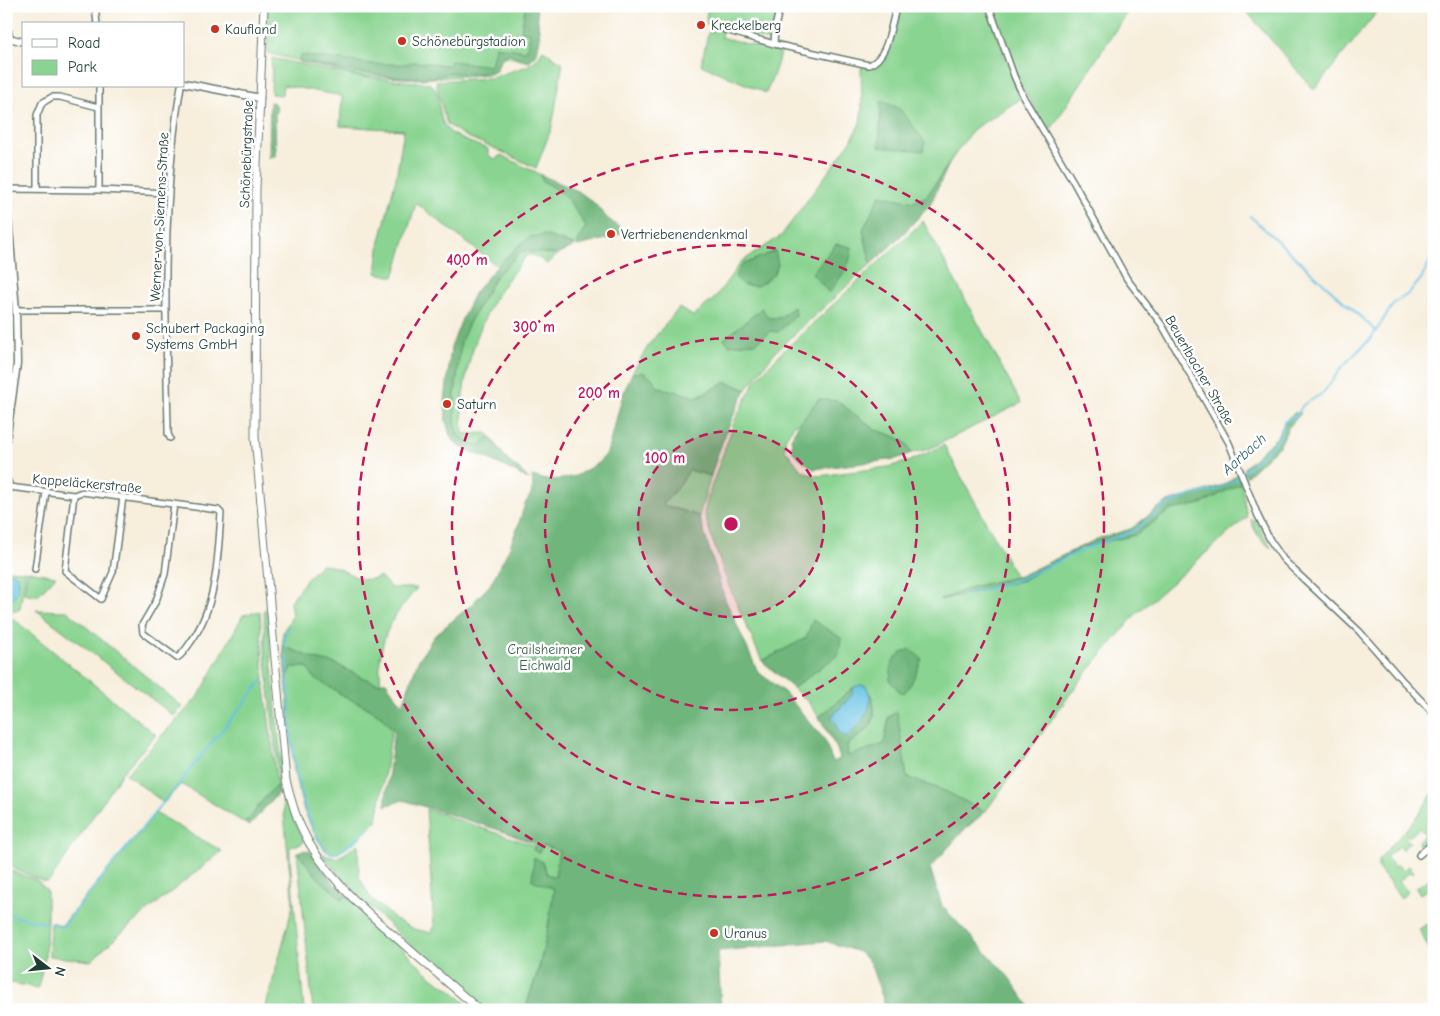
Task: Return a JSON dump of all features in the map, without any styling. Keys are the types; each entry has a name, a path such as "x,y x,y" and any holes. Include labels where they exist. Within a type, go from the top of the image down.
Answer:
{"main road":[{"name":"Schönebürgstraße","path":"264,6 256,188 255,437 286,780 294,812 309,843 340,884 384,928 480,1010"}],"street":[{"path":"91,6 95,7 97,22"},
{"path":"774,44 775,27 780,6"},
{"path":"724,30 774,44 869,65 878,60 884,51 897,6"},
{"name":"Beuerlbacher Straße","path":"989,6 1014,76 1024,98 1127,279 1162,325 1229,444 1258,516 1270,540 1283,558 1359,631 1400,679 1434,714"},
{"path":"6,28 9,34 8,40 22,42"},
{"path":"185,83 260,98"},
{"path":"99,88 99,190"},
{"name":"Werner-von-Siemens-Straße","path":"170,438 168,434 166,310 169,193 172,152 181,88"},
{"path":"37,189 37,115 42,103 52,97 60,97 98,107"},
{"path":"6,441 17,364 16,310 6,191 37,189 169,193"},
{"path":"16,310 166,310"},
{"path":"6,479 8,489"},
{"name":"Kappeläckerstraße","path":"8,489 74,495 82,492 123,497 218,510 221,513 215,576 208,607 196,635 182,655 177,658 143,633 142,625 156,601 165,574 174,504"},
{"path":"35,569 46,492"},
{"path":"74,495 65,571 101,598 113,572 123,497"},
{"path":"1419,855 1434,842"}],"green space":[{"name":"Schönebürgstadion","path":"268,6 532,6 539,30 530,62 503,56 492,74 420,79 358,76 267,53"},
{"path":"521,6 536,6 540,39 536,54 527,62 509,53 501,59 496,70 477,74 449,73 432,78 399,77 353,72 299,62 300,55 375,64 415,62 448,65 451,61 491,66 495,46 526,51 530,33 521,31 525,8"},
{"path":"708,6 780,6 773,42 707,24"},
{"path":"902,6 986,6 1020,95 1019,100 975,128 927,196 914,202 880,196 863,230 871,264 775,352 746,390 727,382 696,397 658,387 652,378 632,373 650,343 679,308 693,316 714,299 741,262 781,236 851,141 860,123 862,109 861,67 873,67 885,57 892,41","holes":["778,264 772,275 765,282 755,285 743,285","794,307 796,315 778,332 770,331 756,343 761,308 768,318 779,318"]},
{"path":"995,6 1131,6 1048,134 1029,98 1021,88"},
{"path":"1242,6 1382,6 1314,90"},
{"path":"716,30 722,31 721,37 759,47 760,42 782,48 766,93 701,65 708,33"},
{"path":"543,50 563,63 552,127 536,168 465,136 447,124 436,81 490,78 527,66 536,60"},
{"path":"272,58 359,77 427,83 434,86 438,95 443,123 450,132 466,141 488,149 488,155 495,159 501,155 541,175 542,181 557,190 568,200 586,227 578,241 578,246 544,235 524,241 497,266 416,203 394,277 376,273 380,241 396,178 404,130 340,126 342,96 283,85 282,95 271,94"},
{"path":"881,101 899,108 925,142 923,151 879,147"},
{"path":"270,102 277,106 275,116 276,154 275,157 269,158"},
{"path":"950,162 930,205 871,264 863,230 880,195 914,202 927,196"},
{"path":"541,175 578,191 593,202 607,218 624,231 614,237 578,246 578,241 586,226 568,200 557,190 542,181"},
{"path":"923,221 1021,403 929,449 911,453 907,444 896,437 876,430 837,401 819,399 800,422 794,425 786,437 785,449 800,469 809,474 819,476 888,467 910,461 944,445 1016,577 971,587 1021,581 1082,547 1135,535 1171,510 1201,504 1241,483 1247,517 1135,615 1079,682 985,812 947,792 907,777 889,717 884,744 848,757 847,745 867,730 874,719 874,704 866,686 854,687 819,717 808,702 793,688 839,654 806,638 762,661 728,584 704,513 711,487 735,420 756,380 780,354"},
{"path":"544,235 573,245 555,254 522,251 496,276 461,341 455,395 455,419 458,435 473,445 479,446 490,436 508,461 530,480 458,446 450,436 446,421 445,402 451,347 475,292 497,266 524,241 530,237"},
{"path":"836,244 852,247 851,254 844,272 829,293 812,273"},
{"path":"572,247 554,257 547,264 535,256 527,255 501,289 488,311 470,358 462,410 463,434 487,433 490,436 479,446 473,445 458,435 455,419 455,395 461,341 469,323 496,276 522,251 555,254"},
{"path":"775,251 778,264 773,275 757,286 743,285 735,277 742,265"},
{"path":"794,307 796,315 778,332 770,331 756,343 729,345 724,339 762,308 768,318 779,318"},
{"name":"Crailsheimer Eichwald","path":"642,372 652,378 658,387 696,397 727,382 746,390 726,432 711,476 689,470 663,505 699,516 725,599 758,672 784,692 824,739 833,762 840,759 837,749 819,717 854,687 852,695 831,717 836,723 838,731 869,706 870,694 874,710 872,722 869,726 847,745 848,756 884,744 889,717 897,711 907,777 947,792 985,812 964,830 930,868 942,906 1008,976 1032,1010 887,1010 870,963 859,952 825,941 718,951 721,1010 527,1010 544,949 554,889 532,880 534,857 542,862 547,874 555,877 559,851 543,845 539,853 533,850 536,844 496,829 403,800 385,806 394,731 381,716 315,679 307,667 292,667 286,682 283,646 315,659 336,664 380,684 381,682 386,682 403,704 417,663 434,636 471,605 490,585 508,551 525,504 531,494 533,486 532,476 546,480 562,479 576,476 598,463 607,453 623,394 632,373"},
{"path":"819,399 837,401 876,430 896,437 907,444 911,453 896,459 813,469 793,452 791,438 800,422"},
{"path":"1294,413 1301,413 1288,428 1280,445 1246,477 1243,469 1277,437 1285,421"},
{"path":"689,470 711,476 699,516 663,505"},
{"path":"1239,473 1241,483 1201,504 1171,510 1135,535 1082,547 1021,581 940,600 971,587 1020,576 1097,539 1131,529 1165,503 1224,485"},
{"path":"1251,519 1256,521 1271,548 1258,535"},
{"path":"321,564 335,567 363,579 380,576 391,588 417,588 392,621 388,630 380,660 380,684 336,664 315,659 283,646 283,633 292,616 290,602 306,580"},
{"path":"6,570 26,571 20,609 6,615 10,572"},
{"path":"28,571 56,576 37,596 24,593"},
{"path":"264,609 267,611 284,783 282,785 279,781 265,651"},
{"path":"36,610 67,611 183,707 174,716"},
{"path":"260,611 264,680 277,785 251,817 243,822 181,784 164,803 126,774 196,699 243,615"},
{"path":"11,617 156,735 122,773 51,879 47,882 6,865 6,620"},
{"path":"813,620 841,638 839,654 793,688 762,661 806,638"},
{"path":"910,649 922,659 911,684 904,693 899,691 890,681 891,669 896,657"},
{"path":"291,667 307,667 345,697 381,716 392,729 377,821 359,838 338,853 330,853 325,850 316,837 304,811 294,773 286,682"},
{"path":"277,785 278,793 249,826 243,822 251,817"},
{"path":"1434,791 1434,815 1425,824 1434,836 1427,843 1419,845 1418,841 1425,834 1419,828 1409,837 1407,835 1405,837 1410,842 1402,850 1399,846 1386,857 1395,867 1398,865 1403,870 1409,866 1414,872 1412,874 1410,872 1399,881 1408,892 1401,898 1378,868 1378,860 1417,817"},
{"path":"286,792 289,808 304,842 290,846 290,859 304,1010 265,1010 293,905 282,794"},
{"path":"426,809 535,846 533,850 539,852 543,845 559,850 555,877 548,874 554,888 547,933 538,970 527,1003 527,1010 488,1010 406,941 336,872 320,852 326,856 336,857 358,844 359,877 371,898 396,920 414,929 432,933 434,926"},
{"path":"155,813 222,851 139,918 91,961 49,956 50,922 62,925"},
{"path":"304,850 311,852 333,882 347,896 342,899 318,878 297,852"},
{"path":"297,852 318,878 342,899 347,896 434,979 450,989 473,1010 313,1010"},
{"path":"6,869 38,881 47,891 45,957 38,988 6,982"},
{"path":"1430,878 1434,886 1420,894 1416,888"},
{"path":"1427,924 1430,929 1434,927 1434,941 1432,942 1434,946 1434,959 1419,929"}],"water":[{"path":"6,571 17,575 19,584 15,596 6,605"},
{"path":"866,686 869,694 869,708 862,721 846,738 838,731 836,723 831,718 852,695 854,687"}],"waterway":[{"path":"1250,216 1376,331"},
{"name":"Aarbach","path":"967,595 1018,580 1092,546 1131,532 1158,513 1163,507 1192,495 1219,489 1236,479 1275,443 1280,436 1284,422 1297,415 1303,405 1323,393 1342,367 1372,337 1394,303 1408,294 1421,279 1434,248"},
{"path":"286,649 285,632 289,627"},
{"path":"287,656 296,773 301,796 319,839 326,849 331,853 335,853 357,840 369,828"},
{"path":"52,924 62,927 262,681"},
{"path":"6,914 45,923"},
{"path":"452,1010 458,1004"}],"place":[{"name":"Kreckelberg","path":"701,25"},
{"name":"Kaufland","path":"215,29"},
{"name":"Schönebürgstadion","path":"402,41"},
{"name":"Vertriebenendenkmal","path":"611,234"},
{"name":"Schubert Packaging Systems GmbH","path":"136,336"},
{"name":"Saturn","path":"447,404"},
{"name":"Uranus","path":"714,933"}]}
